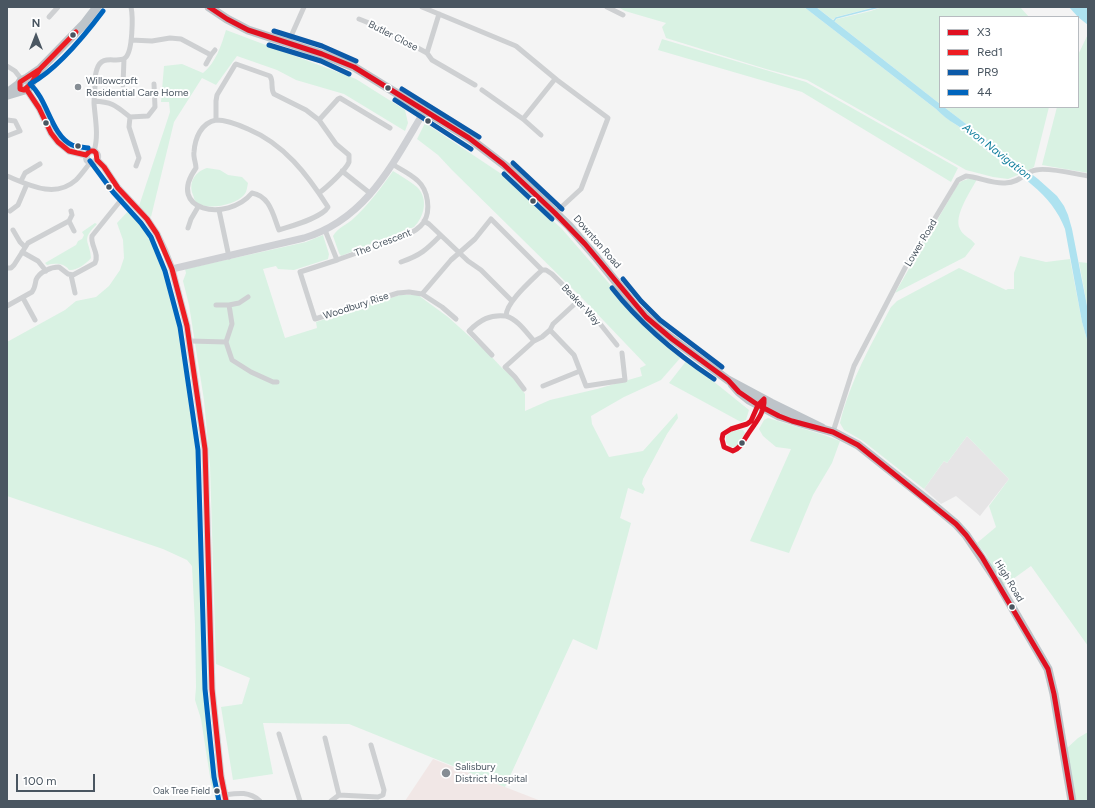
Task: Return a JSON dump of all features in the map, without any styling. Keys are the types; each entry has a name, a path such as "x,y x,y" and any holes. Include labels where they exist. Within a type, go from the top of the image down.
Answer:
{"highway":[{"path":"7,94 24,85 84,24 97,7"},
{"name":"Downton Road","path":"209,7 248,30 328,56 354,67 469,138 503,164 555,213 585,244 646,317 680,346 728,380 771,403 833,432"},
{"name":"High Road","path":"833,432 846,437 866,450 931,503 961,530 982,557 1048,669 1054,694 1072,801"}],"street":[{"path":"49,17 58,7"},
{"path":"94,151 96,138 94,101 96,70 98,65 105,60 124,58 128,55 131,40 131,7"},
{"path":"288,43 304,7"},
{"path":"422,7 516,46 555,79 608,118 581,189 555,213"},
{"path":"607,7 623,15"},
{"name":"Butler Close","path":"427,53 439,14"},
{"name":"Butler Close","path":"359,19 379,27 427,53 432,60 474,85"},
{"path":"131,40 160,40 170,38 181,39 211,55"},
{"path":"206,64 215,50"},
{"path":"123,85 124,58"},
{"path":"216,120 217,95 236,64 270,76 272,79 271,90 274,94 306,110 319,120 336,144 349,155 349,162 319,194"},
{"path":"7,66 15,71 38,108 51,133 58,142 72,152 86,155"},
{"path":"523,119 555,79"},
{"path":"94,101 114,104 130,117 148,116 155,107 154,84"},
{"path":"482,90 523,119 541,135"},
{"path":"319,120 340,98 390,128"},
{"path":"172,269 229,257 304,238 325,230 349,215 371,194 392,164 425,110"},
{"path":"130,117 128,127 139,158 136,166"},
{"path":"7,120 15,121 20,131 7,136"},
{"path":"216,120 231,122 258,133 285,152 300,168 328,207 326,212 279,230 270,204 257,194 252,193 240,204 219,210 205,210 198,207 191,199 188,191 189,182 196,168 193,154 194,148 199,132 210,121 216,120"},
{"path":"86,155 90,151 94,151"},
{"path":"94,151 98,155 97,160 153,227 166,251 182,305 190,341 205,449 212,689 221,776 225,798 242,793 254,796 260,801"},
{"path":"86,155 86,159 90,163"},
{"path":"7,176 44,189 66,186 78,178 90,163 97,160"},
{"path":"21,181 25,173 40,164"},
{"path":"392,164 418,180 423,188 428,206 424,221 468,261 481,270 512,300"},
{"name":"Lower Road","path":"833,432 854,366 905,268 958,180 966,176 1003,183 1014,182 1031,171 1044,169 1088,176"},
{"path":"342,170 371,194"},
{"path":"10,211 18,205 28,184"},
{"path":"7,306 33,291 38,277 52,267 59,267 71,275 96,261 97,257 91,242 92,236 125,195"},
{"path":"188,228 198,207"},
{"path":"219,210 229,257"},
{"path":"7,268 13,267 25,247 41,235 69,221 72,215 71,211"},
{"name":"Beaker Way","path":"459,253 479,234 491,219 542,270 546,270 552,274 593,315 617,345"},
{"path":"69,221 74,231"},
{"name":"The Crescent","path":"300,272 408,235 417,229 424,221"},
{"path":"13,230 20,242 25,247"},
{"path":"325,230 337,260"},
{"path":"401,262 427,250 440,236"},
{"path":"22,252 40,263 46,271"},
{"path":"422,294 451,260 459,253"},
{"path":"506,316 506,311 512,300 542,270"},
{"name":"Woodbury Rise","path":"300,272 315,319 398,293 409,292 422,294 442,307 456,319"},
{"path":"71,275 75,293"},
{"path":"216,305 229,306 239,303 248,297"},
{"path":"23,298 35,320"},
{"path":"504,367 534,341 542,337 550,330 553,324 578,301"},
{"path":"229,306 232,324 226,342 232,360 251,372 275,380"},
{"path":"492,355 469,330 486,318 496,315 510,317 534,341"},
{"path":"550,330 574,355 586,386 625,380 622,353"},
{"path":"190,341 226,342"},
{"path":"499,362 515,377 524,389"},
{"path":"542,386 580,371"},
{"path":"279,734 300,801"},
{"path":"325,738 339,795"},
{"path":"331,801 339,795 378,797 384,792 371,745"}],"shaded area":[{"path":"967,436 1009,479 980,516 956,496 941,504 924,489 944,461 947,463"},
{"name":"Salisbury District Hospital","path":"433,759 541,801 405,801"}],"green space":[{"path":"618,7 804,7 945,117 972,136 987,151 1020,174 1008,179 966,170 807,80 666,38 662,27 666,23 625,11"},
{"path":"816,7 875,7 836,17 833,20"},
{"path":"882,7 1020,7 1028,16 939,16 939,103 834,21"},
{"path":"226,30 356,79 405,110 408,123 405,131 344,94 296,80 277,70 237,56 216,85 202,78 174,122 151,217 139,206 170,112 169,102 161,102 164,66 182,64 203,73 215,59"},
{"path":"1088,34 1088,173 1042,165 1057,108 1079,108 1079,53"},
{"path":"662,39 806,82 958,168 951,182 802,92 658,50"},
{"path":"945,108 1049,108 1034,167 1027,171"},
{"path":"425,123 503,175 562,229 633,311 682,356 661,380 624,397 591,416 592,424 609,457 643,451 677,413 678,418 667,434 643,479 642,484 645,489 643,494 628,488 620,518 631,523 597,650 573,639 505,787 349,724 263,723 273,774 233,780 221,707 242,704 250,678 216,664 210,465 204,400 189,305 183,281 186,273 185,269 306,242 323,235 329,254 328,259 294,270 278,269 276,266 263,269 285,338 317,328 316,322 400,295 418,295 448,317 513,377 525,394 525,411 550,400 597,389 642,376 640,368 646,365 583,299 438,155 417,139"},
{"path":"207,168 220,170 228,175 242,177 248,183 245,194 234,202 220,206 212,207 199,204 194,200 191,186 196,175"},
{"path":"393,171 417,187 421,192 424,208 423,213 417,223 414,227 341,256 333,236 337,230 365,207"},
{"path":"968,179 977,179 961,211 958,224 961,231 975,244 965,257 895,293 958,184"},
{"path":"131,208 152,240 163,268 179,330 188,374 198,464 198,527 203,537 203,549 200,557 203,558 206,689 220,801 216,801 211,783 201,719 195,700 195,624 192,566 187,560 163,549 7,496 7,342 65,310 76,301 96,297 109,286 120,270 124,258 123,240 117,223"},
{"path":"95,223 97,224 87,237 91,258 81,267 69,270 62,265 47,265 45,263 76,245 84,235 82,232"},
{"path":"1020,256 1046,262 1070,259 1082,322 1088,343 1088,646 1031,566 1002,587 986,555 977,543 996,527 989,506 1009,479 967,436 947,463 944,461 924,489 863,441 844,430 840,423 849,392 855,378 891,307 897,301 959,268 1006,290 1014,289 1014,273"},
{"path":"1079,262 1088,263 1088,311"},
{"path":"687,360 749,410 746,420 741,422 669,383"},
{"path":"768,418 840,441 832,463 813,495 789,553 750,541 791,449 776,447 763,436 759,429 764,420"},
{"path":"743,430 745,433 737,447 730,447 726,442 726,436 732,431"},
{"path":"1088,732 1088,801 1076,801 1066,749 1078,738"}],"water":[{"name":"Avon Navigation","path":"804,7 816,7 939,103 939,108 945,108 1038,179 1057,196 1064,206 1072,229 1088,311 1088,343 1082,322 1065,229 1052,205 1022,176 988,151 973,136 947,119"},
{"path":"1069,7 1088,7 1088,25 1079,18 1079,16 1077,16"}],"waterway":[{"path":"833,22 836,18 879,7"}],"transit line":[{"name":"X3","path":"209,7 248,30 322,54 354,67 469,138 503,164 555,213 585,244 646,317 672,339 728,380 739,392 758,405 792,421 833,432 858,445 956,524 982,557 1048,669 1054,694 1072,801"},
{"name":"44","path":"88,148 74,146 59,134 41,99 30,84 40,78 60,61 88,31 103,11"},
{"name":"PR9","path":"274,31 322,46 356,61"},
{"name":"Red1","path":"40,69 76,32"},
{"name":"Red1","path":"40,69 76,32"},
{"name":"PR9","path":"269,45 321,61 349,74"},
{"name":"Red1","path":"40,69 31,84 24,90 20,89 20,82 40,69"},
{"name":"PR9","path":"402,89 479,137"},
{"name":"Red1","path":"27,90 39,108 51,133 58,142 69,151 86,155"},
{"name":"PR9","path":"395,100 471,149"},
{"name":"Red1","path":"86,155 90,151 94,151 96,153 97,160 104,167 118,188 147,219 157,234 172,269 187,326 205,449 212,689 221,776 226,801"},
{"name":"44","path":"90,161 113,192 141,223 151,237 165,271 180,327 198,450 205,689 214,777 219,801"},
{"name":"PR9","path":"513,163 562,209"},
{"name":"PR9","path":"504,174 552,219"},
{"name":"PR9","path":"623,279 641,301 660,320 722,367"},
{"name":"PR9","path":"612,288 659,338 714,379"},
{"name":"X3","path":"764,399 761,413 740,446 733,451 724,447 722,439 723,434 751,421 758,405 764,399"}],"place":[{"name":"Willowcroft Residential Care Home","path":"78,87"},
{"name":"Salisbury District Hospital","path":"446,773"},
{"name":"Oak Tree Field","path":"217,791"}]}
